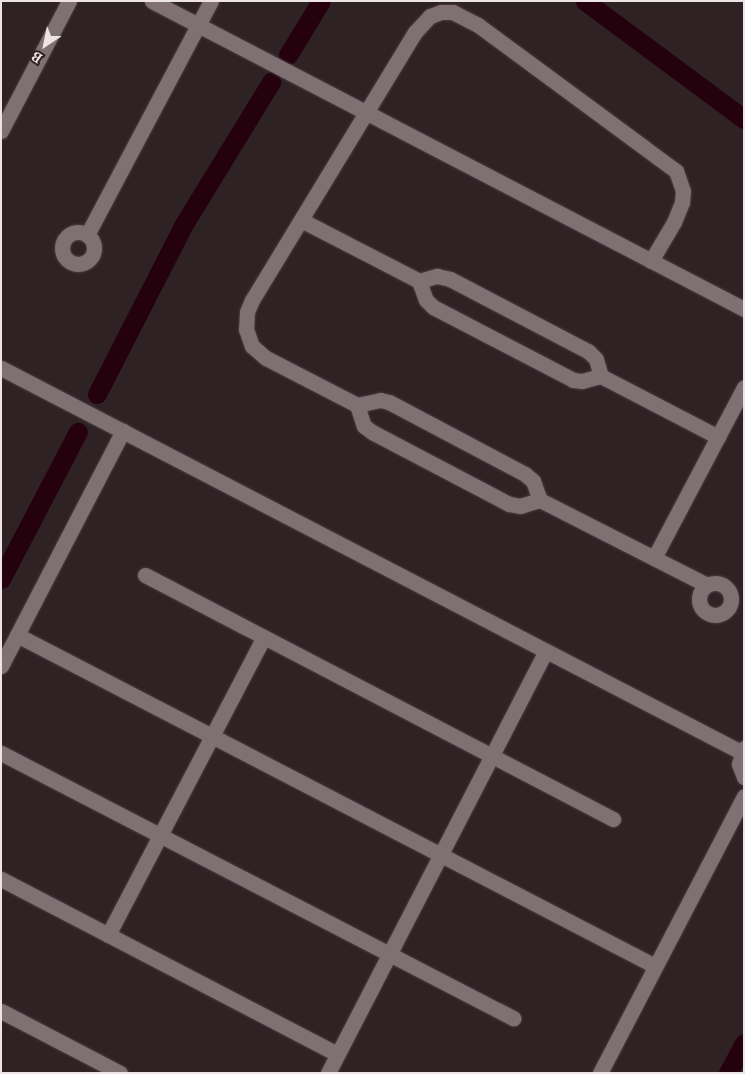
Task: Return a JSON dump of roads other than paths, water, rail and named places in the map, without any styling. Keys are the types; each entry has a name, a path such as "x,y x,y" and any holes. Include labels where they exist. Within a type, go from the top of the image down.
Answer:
{"street":[{"path":"1,131 69,1"},
{"path":"152,1 744,310"},
{"path":"87,235 210,1"},
{"path":"651,262 674,222 682,202 683,191 676,171 467,18 453,12 441,12 430,16 422,23 249,306 245,321 248,337 258,353 266,358 357,405 380,400 389,402 525,474 533,481 540,500 707,585"},
{"path":"301,220 419,281 426,300 433,307 573,380 582,381 601,376 718,437"},
{"path":"419,281 437,276 450,279 588,351 596,359 601,376"},
{"path":"1,368 546,651 742,750 739,764 744,777"},
{"path":"654,558 744,387"},
{"path":"357,405 364,426 372,432 510,504 520,506 540,500"},
{"path":"1,666 122,431"},
{"path":"145,575 613,819"},
{"path":"17,635 655,966"},
{"path":"108,935 264,637"},
{"path":"328,1073 546,651"},
{"path":"1,753 513,1018"},
{"path":"600,1073 744,796"},
{"path":"1,879 337,1054"},
{"path":"1,1011 120,1073"}],"waterway":[{"path":"288,55 321,1"},
{"path":"585,1 744,119"},
{"path":"97,394 184,224 271,82"},
{"path":"1,579 78,432"},
{"path":"728,1073 744,1043"}]}
